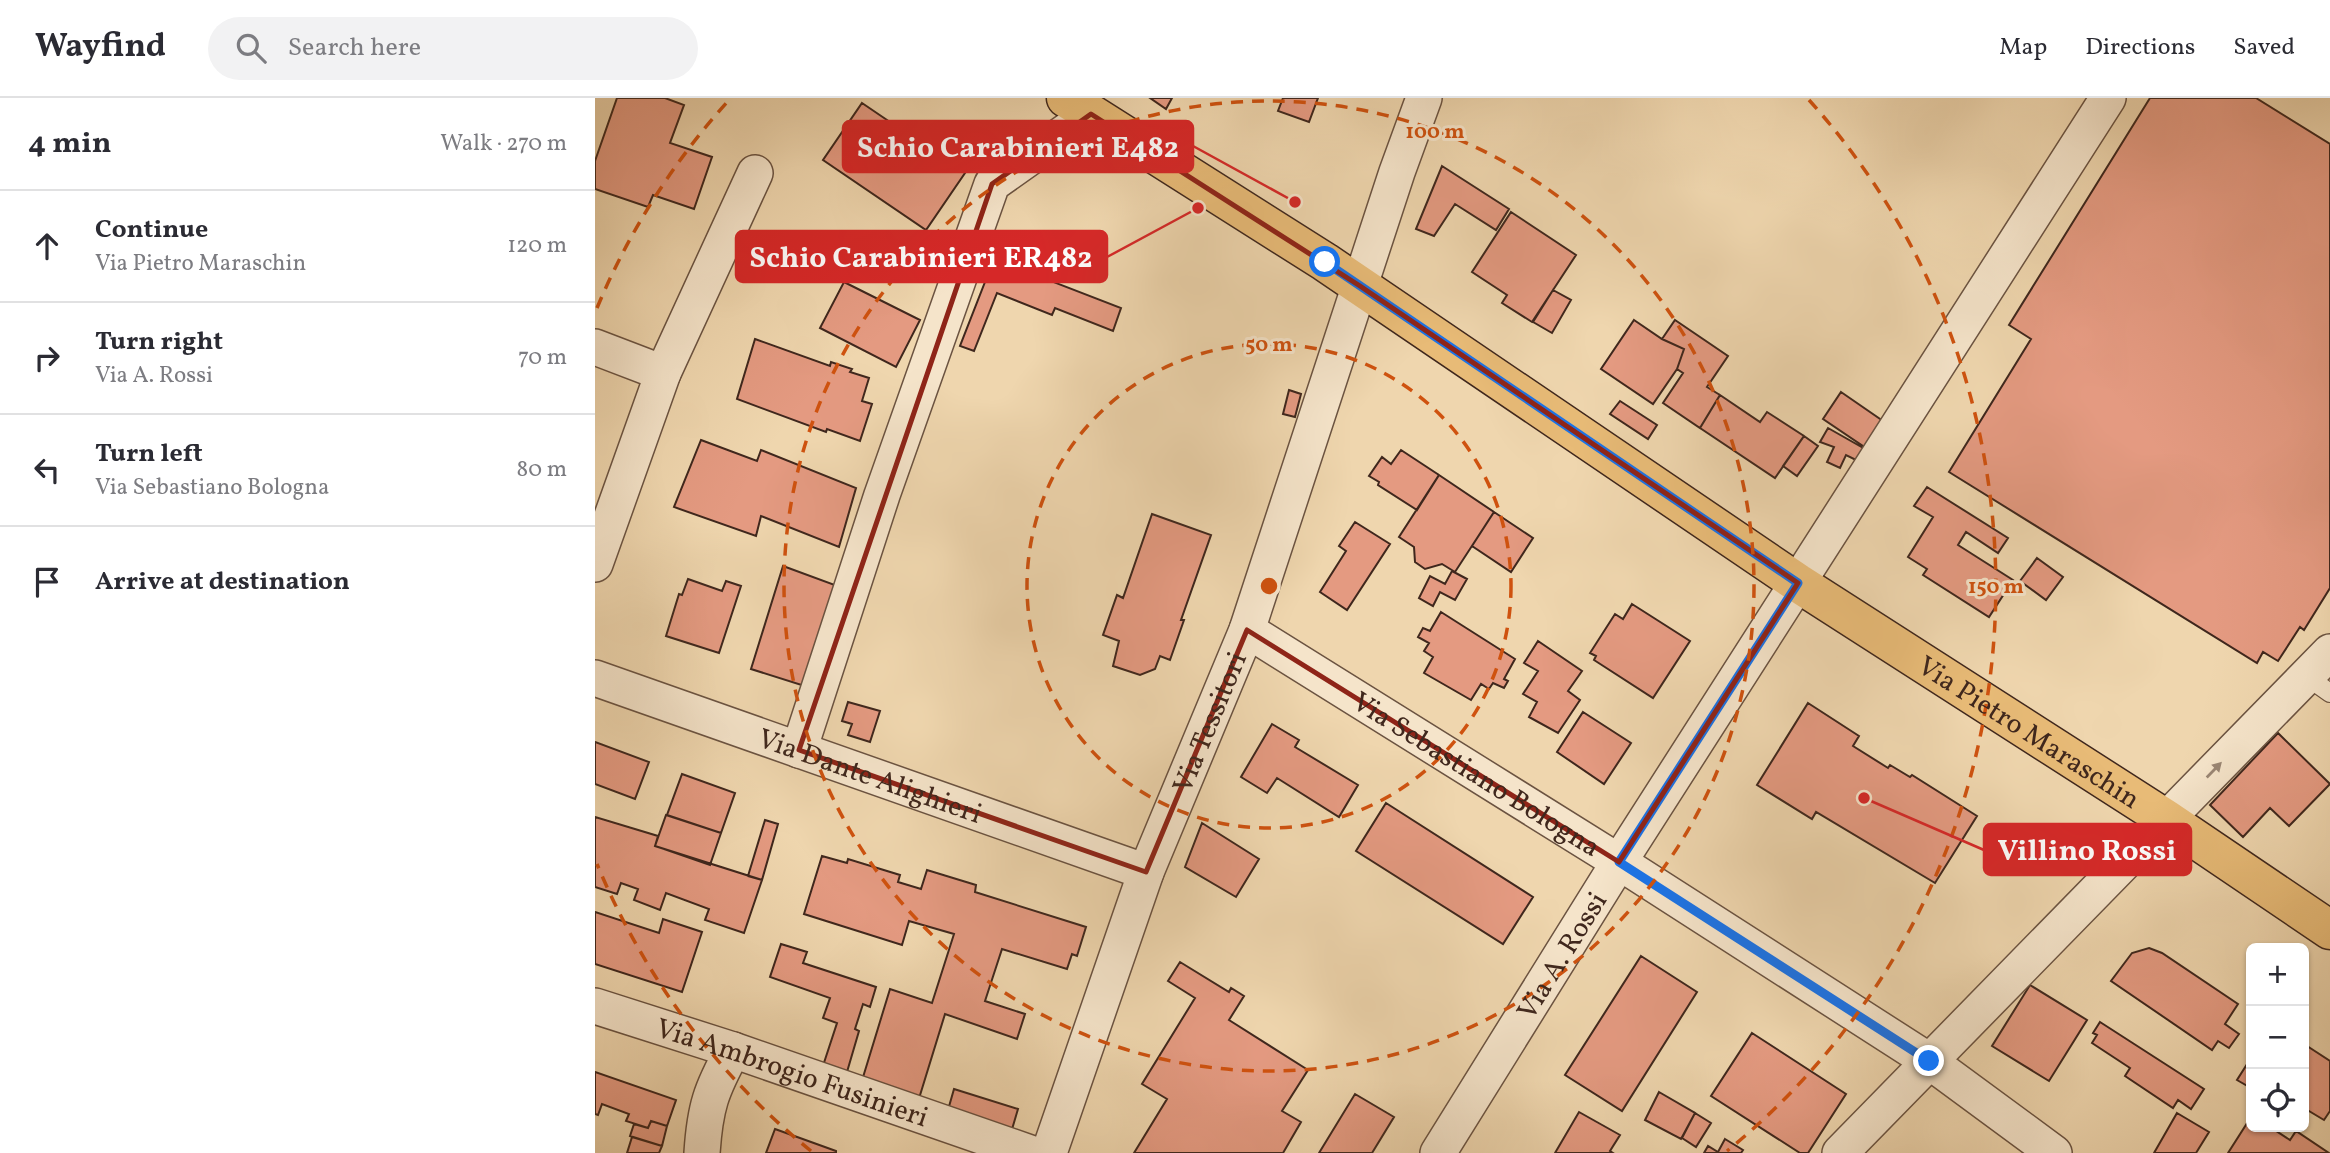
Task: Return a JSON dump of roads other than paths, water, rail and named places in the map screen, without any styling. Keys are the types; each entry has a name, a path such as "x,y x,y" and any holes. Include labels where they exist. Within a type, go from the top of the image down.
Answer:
{"main road":[{"name":"Via Pietro Maraschin","path":"1078,106 1360,286 1798,583 2166,819 2330,930"}],"street":[{"name":"Via Tessitori","path":"1049,1153 1146,872 1247,630 1424,98"},
{"path":"1798,583 2108,98"},
{"path":"799,750 882,495 992,184 1078,106"},
{"path":"595,564 663,373 755,173"},
{"path":"595,347 663,373"},
{"name":"Via A. Rossi","path":"1438,1153 1619,862 1798,583"},
{"name":"Via Sebastiano Bologna","path":"1247,630 1619,862 1929,1061 2055,1153"},
{"path":"1840,1153 2166,819 2322,674"},
{"name":"Via Dante Alighieri","path":"595,678 1146,872"},
{"name":"Via Ambrogio Fusinieri","path":"595,1006 1030,1153"},
{"path":"702,1153 704,1116 715,1083 733,1051"}],"place":[{"name":"Schio Carabinieri E482","path":"1295,202"},
{"name":"Schio Carabinieri ER482","path":"1198,208"},
{"name":"Villino Rossi","path":"1864,798"}]}
